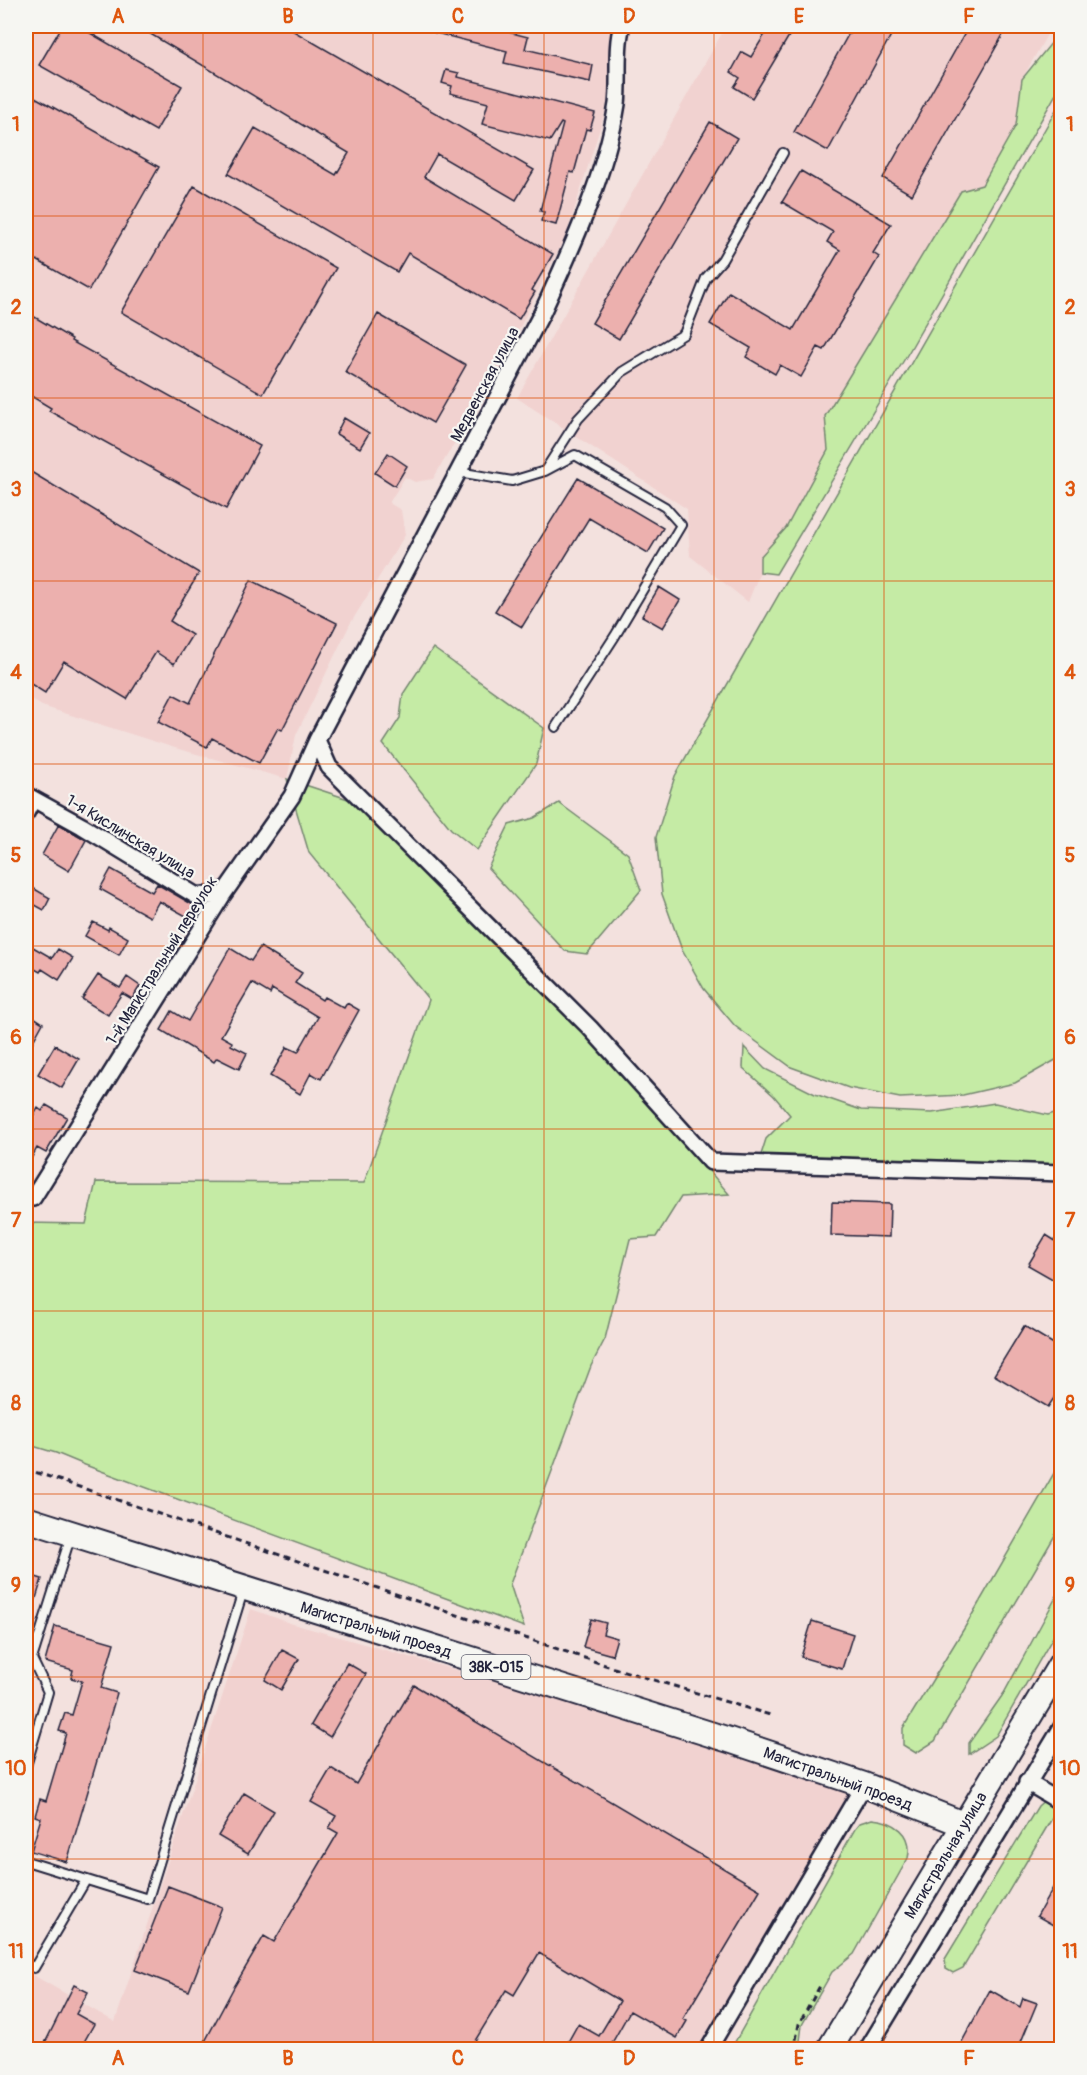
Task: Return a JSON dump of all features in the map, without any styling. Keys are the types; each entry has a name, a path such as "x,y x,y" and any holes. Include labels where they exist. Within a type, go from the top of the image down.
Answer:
{"main road":[{"name":"Магистральный проезд","path":"26,1519 729,1740 864,1785 963,1824"},
{"name":"Магистральная улица","path":"829,2049 1062,1662"}],"street":[{"name":"Медвенская улица","path":"317,740 542,313 572,249 608,143 617,103 619,26"},
{"name":"1-й Магистральный переулок","path":"33,1198 222,896 292,796 317,740"},
{"path":"317,740 329,767 590,1028 711,1162 1062,1173"},
{"name":"1-я Кислинская улица","path":"28,802 82,826 195,895 222,896"},
{"path":"867,2049 1062,1727"},
{"path":"1027,1782 1062,1803"},
{"path":"708,2049 864,1785"}],"lane":[{"path":"545,471 578,419 622,372 684,334 706,278 722,260 783,153"},
{"path":"458,472 512,481 545,471 575,455 665,507 681,525 615,636 556,727"},
{"path":"26,1766 48,1692 32,1659 72,1534"},
{"path":"26,1862 148,1899 244,1588"},
{"path":"26,1639 37,1642"},
{"path":"26,1963 34,1968 86,1880"}],"path":[{"path":"26,1469 614,1668 770,1715"},
{"path":"794,2049 799,2024 820,1986"}],"shaded area":[{"path":"26,26 610,26 621,28 605,112 567,233 501,365 433,479 415,482 405,477 389,503 401,510 405,535 350,624 296,735 287,779 175,748 42,706 26,696"},
{"path":"726,26 1052,26 1022,79 1016,125 982,185 961,191 825,416 828,450 786,528 760,557 760,572 748,602 690,556 687,509 517,398"},
{"path":"251,1609 293,1624 864,1785 718,2049 26,2049 26,1971 115,2022"}],"green space":[{"path":"1061,31 1061,85 910,350 776,574 760,572 760,557 786,528 828,450 825,416 961,191 982,185 1016,125 1022,79"},
{"path":"1061,101 1061,1057 1015,1083 963,1095 900,1098 849,1088 791,1067 735,1026 704,989 682,950 662,894 656,837 675,776"},
{"path":"433,648 544,728 536,764 477,850 451,829 383,744 400,718 403,694"},
{"path":"287,779 357,802 581,1022 729,1194 681,1197 656,1237 630,1239 605,1339 591,1366 510,1584 524,1627 56,1453 26,1444 26,1223 86,1224 96,1182 364,1183 429,1000 309,853"},
{"path":"559,803 628,854 641,890 587,954 565,951 488,868 509,825 534,818"},
{"path":"744,1047 765,1069 815,1094 861,1110 932,1113 995,1103 1048,1115 1061,1111 1061,1164 760,1158 766,1139 790,1115 774,1096 743,1068"},
{"path":"1061,1461 1061,1525 935,1741 916,1753 903,1745 903,1728 965,1627"},
{"path":"1061,1588 1061,1623 996,1736 969,1754 969,1743 1004,1693"},
{"path":"1046,1799 1053,1804 1054,1815 963,1968 953,1973 946,1969 945,1959 1038,1806"},
{"path":"872,1819 888,1822 905,1835 909,1849 908,1858 854,1954 832,1972 802,2025 799,2049 731,2049 855,1829 860,1823"}],"building":[{"path":"62,26 78,26 182,86 156,131 39,65"},
{"path":"137,26 285,26 534,170 516,200 437,154 424,177 553,254 532,290 535,292 519,319 408,253 397,272 228,174 255,128 336,175 349,153"},
{"path":"429,26 484,26 528,37 525,49 593,65 590,82 504,63 507,51 428,31"},
{"path":"770,26 795,26 752,98 734,87 740,78 731,72 742,52 751,57"},
{"path":"853,26 896,26 828,151 794,132"},
{"path":"969,26 1008,26 912,195 883,178"},
{"path":"446,70 459,73 458,77 595,113 590,130 586,129 574,173 570,172 556,225 541,221 544,212 540,211 563,124 561,123 550,141 482,124 488,103 450,93 452,86 442,83"},
{"path":"26,92 159,167 89,290 26,254"},
{"path":"710,122 737,138 619,339 592,323"},
{"path":"801,171 891,224 873,253 879,257 824,350 818,347 801,377 780,365 775,374 746,357 751,348 710,324 729,292 793,330 840,250 827,242 833,232 782,202"},
{"path":"194,186 336,268 263,394 121,312"},
{"path":"26,312 72,339 71,341 260,446 226,509 49,411 51,408 26,393"},
{"path":"378,314 466,365 433,423 345,372"},
{"path":"344,418 369,433 360,448 336,434"},
{"path":"388,453 407,466 395,486 375,473"},
{"path":"26,469 199,573 170,621 192,635 174,664 156,652 127,699 64,661 45,693 26,681"},
{"path":"578,478 663,528 648,553 589,518 522,627 495,611"},
{"path":"251,580 337,623 282,730 278,728 259,763 212,738 207,747 158,722 173,694 190,703"},
{"path":"659,587 680,600 663,628 642,616"},
{"path":"59,824 86,840 69,871 42,855"},
{"path":"111,869 152,892 157,884 202,910 195,921 159,901 150,917 100,889"},
{"path":"26,884 50,898 44,910 26,900"},
{"path":"93,922 108,930 109,927 128,938 119,955 85,936"},
{"path":"26,943 52,958 58,949 73,958 59,980 42,969 40,972 26,964"},
{"path":"260,947 302,973 295,983 322,1000 324,997 344,1008 347,1003 359,1010 321,1079 311,1073 300,1094 270,1076 287,1047 298,1052 318,1017 272,989 270,994 252,983 221,1036 232,1042 231,1045 247,1053 239,1069 217,1058 214,1062 161,1030 172,1011 188,1021 230,948 251,961"},
{"path":"98,975 120,988 127,977 140,986 132,999 122,993 108,1015 82,999"},
{"path":"26,1012 43,1023 26,1054"},
{"path":"55,1045 79,1059 62,1088 38,1074"},
{"path":"46,1105 67,1117 46,1153 37,1148 26,1168 26,1130 38,1108 42,1111"},
{"path":"832,1202 890,1204 889,1237 831,1235"},
{"path":"1046,1235 1062,1245 1062,1272 1056,1281 1028,1265"},
{"path":"1024,1326 1062,1349 1062,1386 1048,1407 994,1375"},
{"path":"26,1574 42,1579 29,1621 26,1620"},
{"path":"591,1619 606,1623 603,1634 617,1638 612,1655 583,1647"},
{"path":"812,1621 853,1634 842,1669 801,1657"},
{"path":"55,1626 114,1643 101,1688 117,1693 67,1862 31,1851 41,1818 35,1816 40,1799 46,1801 66,1733 59,1731 65,1713 72,1715 82,1681 71,1678 73,1670 45,1662"},
{"path":"282,1650 299,1659 281,1690 265,1680"},
{"path":"347,1663 366,1674 330,1737 311,1725"},
{"path":"414,1685 760,1890 683,2019 687,2021 677,2038 630,2011 612,2043 622,2049 564,2049 578,2024 599,2036 620,2001 539,1953 514,1995 506,1990 470,2049 201,2049 264,1936 274,1942 338,1833 329,1828 336,1816 311,1802 331,1768 356,1784"},
{"path":"244,1793 274,1811 248,1854 218,1836"},
{"path":"1062,1872 1062,1930 1037,1916"},
{"path":"168,1886 222,1907 189,1991 135,1970"},
{"path":"74,1985 88,1992 76,2014 94,2024 80,2049 42,2049"},
{"path":"990,1990 1020,2007 1023,1998 1037,2003 1018,2049 958,2049"}]}
